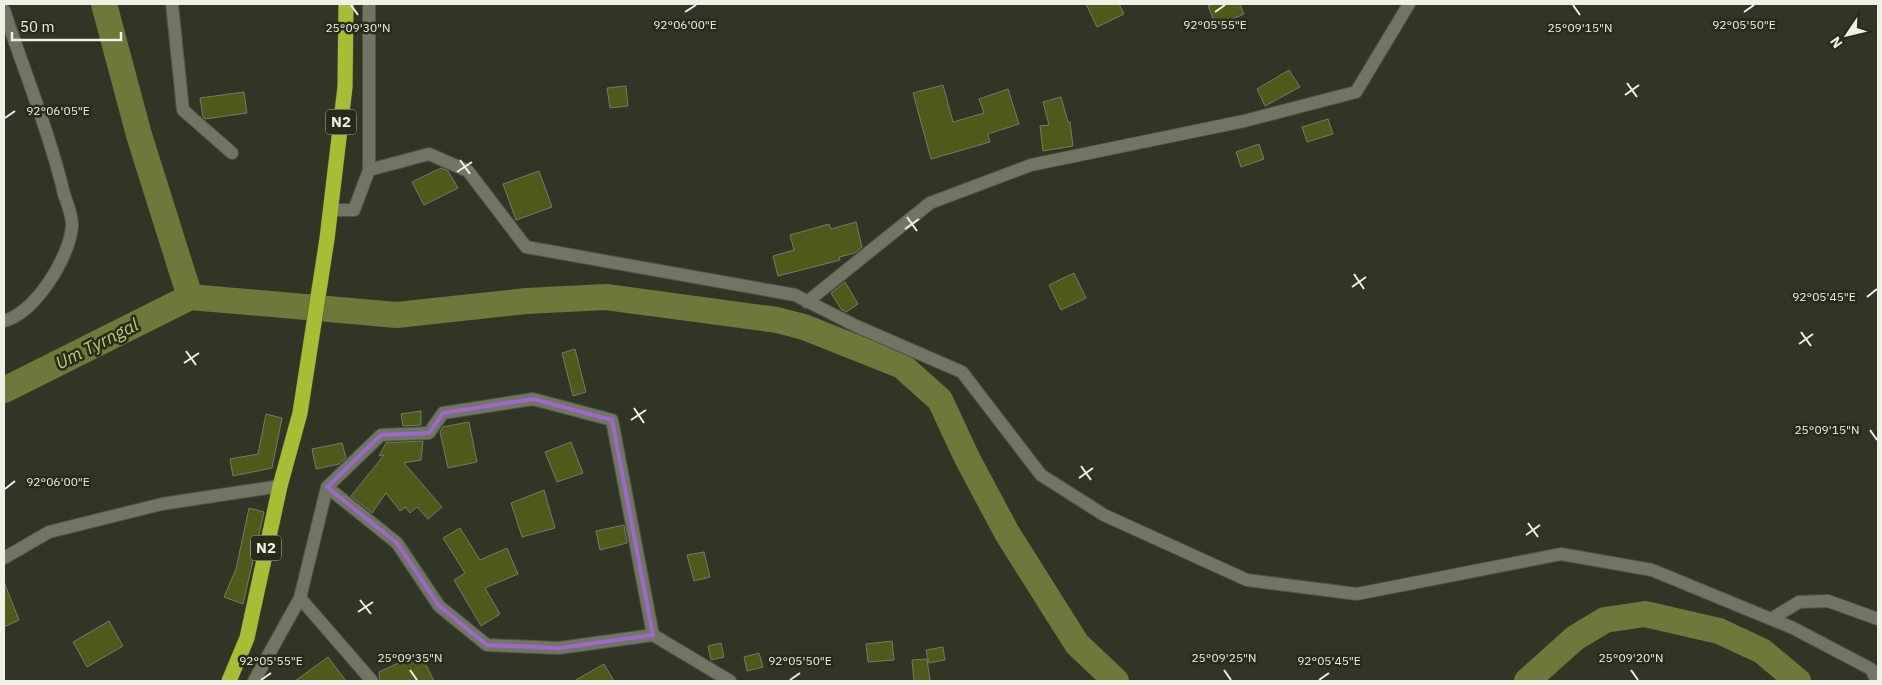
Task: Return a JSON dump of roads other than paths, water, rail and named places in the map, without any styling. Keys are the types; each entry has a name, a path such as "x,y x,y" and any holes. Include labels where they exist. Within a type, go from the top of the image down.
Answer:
{"highway":[{"name":"N2","path":"229,681 246,638 280,486 300,413 327,239 345,87 346,4"}],"street":[{"path":"4,5 9,4"},
{"path":"172,4 183,110 232,153"},
{"path":"331,210 354,210 369,170 369,4"},
{"path":"807,302 930,203 1030,164 1244,120 1356,92 1409,4"},
{"path":"4,10 58,167 72,226 63,257 39,298 12,319 4,321"},
{"path":"369,170 429,154 468,171 526,247 795,295 856,326 962,372 1041,475 1104,515 1247,580 1357,594 1561,554 1652,570 1772,619 1871,669 1877,681"},
{"path":"254,681 300,598 327,487 381,435 429,433 443,413 534,399 612,420 653,635"},
{"path":"4,558 48,532 162,504 280,486"},
{"path":"327,487 397,542 439,606 487,645 560,648 653,635 730,681"},
{"path":"300,598 372,681"},
{"path":"1772,619 1800,602 1828,601 1878,619"}],"waterway":[{"path":"104,4 139,135 190,297"},
{"path":"190,297 397,315 526,301 606,297 777,320 804,327 902,366 940,400 967,458 1007,533 1077,644 1116,681"},
{"name":"Um Tyrngal","path":"4,390 190,297"},
{"path":"1527,681 1575,638 1605,620 1645,614 1719,631 1762,651 1798,681"}]}
